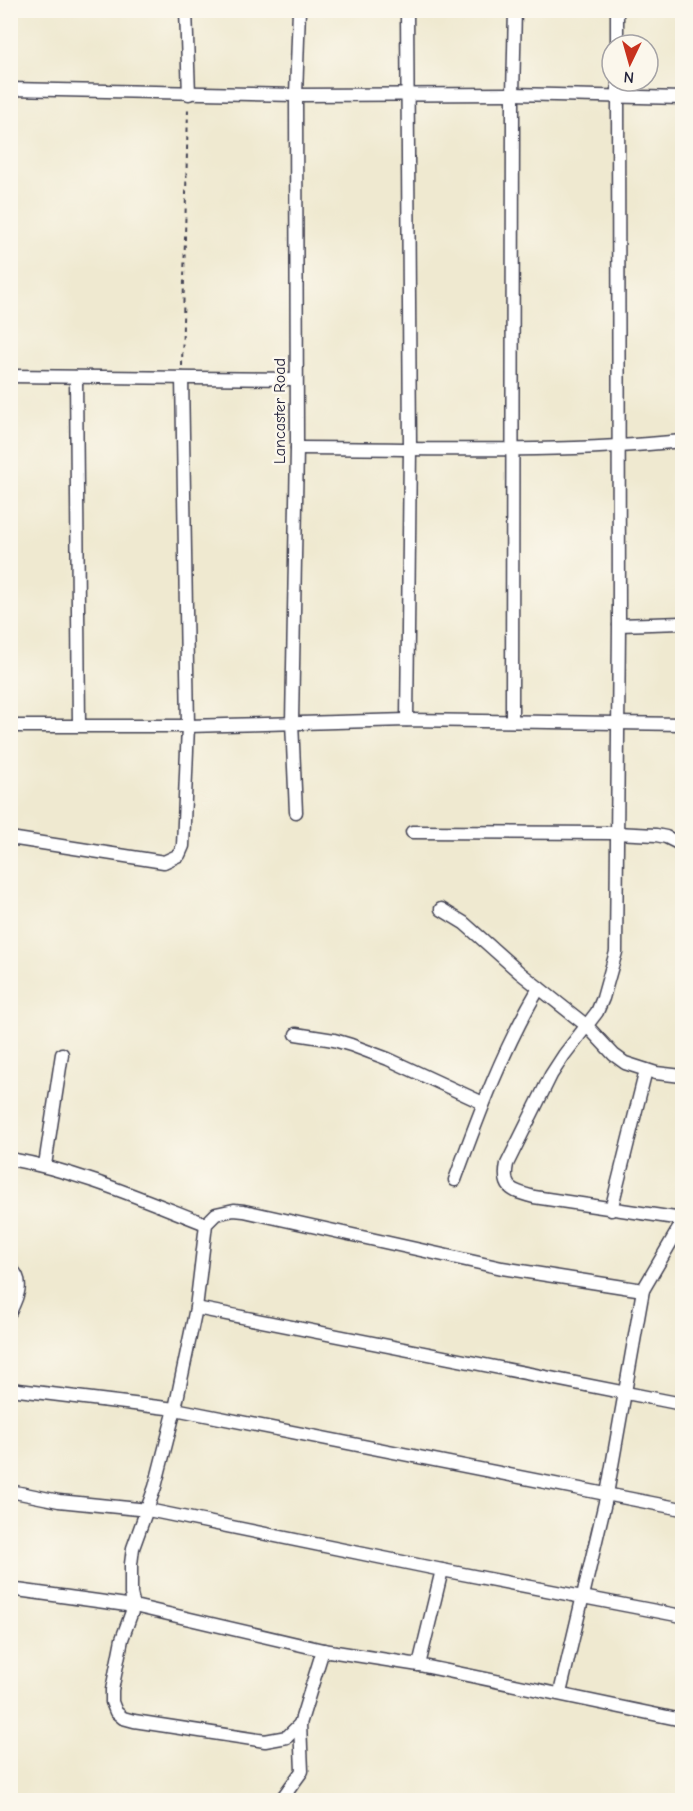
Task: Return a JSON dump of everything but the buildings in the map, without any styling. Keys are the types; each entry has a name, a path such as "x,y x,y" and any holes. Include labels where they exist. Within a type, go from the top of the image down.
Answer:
{"street":[{"path":"186,10 189,94"},
{"name":"Lancaster Road","path":"296,812 292,722 297,448 295,379 298,10"},
{"path":"407,10 410,448 407,720"},
{"path":"513,720 515,10"},
{"path":"617,10 617,33"},
{"path":"10,89 296,96 513,94 682,98"},
{"path":"560,1693 607,1494 643,1290 678,1241 682,1221 525,1195 508,1186 504,1178 507,1164 551,1075 597,1012 616,952 615,833 619,625 618,96"},
{"path":"10,376 295,379"},
{"path":"76,377 79,725"},
{"path":"10,838 164,862 179,855 183,846 188,726 182,378"},
{"path":"297,448 513,450 617,447 682,441"},
{"path":"619,625 682,623"},
{"path":"10,726 188,726 407,720 682,724"},
{"path":"412,832 615,833 656,835 682,845"},
{"path":"441,909 464,923 587,1026 620,1059 656,1073 682,1076"},
{"path":"455,1180 483,1103 517,1025 539,988"},
{"path":"296,1034 334,1040 388,1059 483,1103"},
{"path":"45,1165 62,1054"},
{"path":"611,1210 646,1070"},
{"path":"10,1159 45,1165 71,1173 206,1224"},
{"path":"300,1724 287,1737 265,1740 123,1718 116,1712 112,1702 112,1690 122,1639 134,1606 131,1594 133,1548 148,1510 175,1408 196,1308 206,1224 216,1214 234,1210 244,1211 502,1268 643,1290"},
{"path":"10,1268 20,1279 20,1287 10,1312"},
{"path":"196,1308 682,1404"},
{"path":"10,1389 175,1408 682,1509"},
{"path":"10,1491 59,1502 148,1510 682,1616"},
{"path":"419,1665 442,1570"},
{"path":"10,1589 134,1606 323,1650 419,1665 682,1720"},
{"path":"281,1800 302,1771 300,1724 323,1650"}],"path":[{"path":"182,378 189,94"}]}
